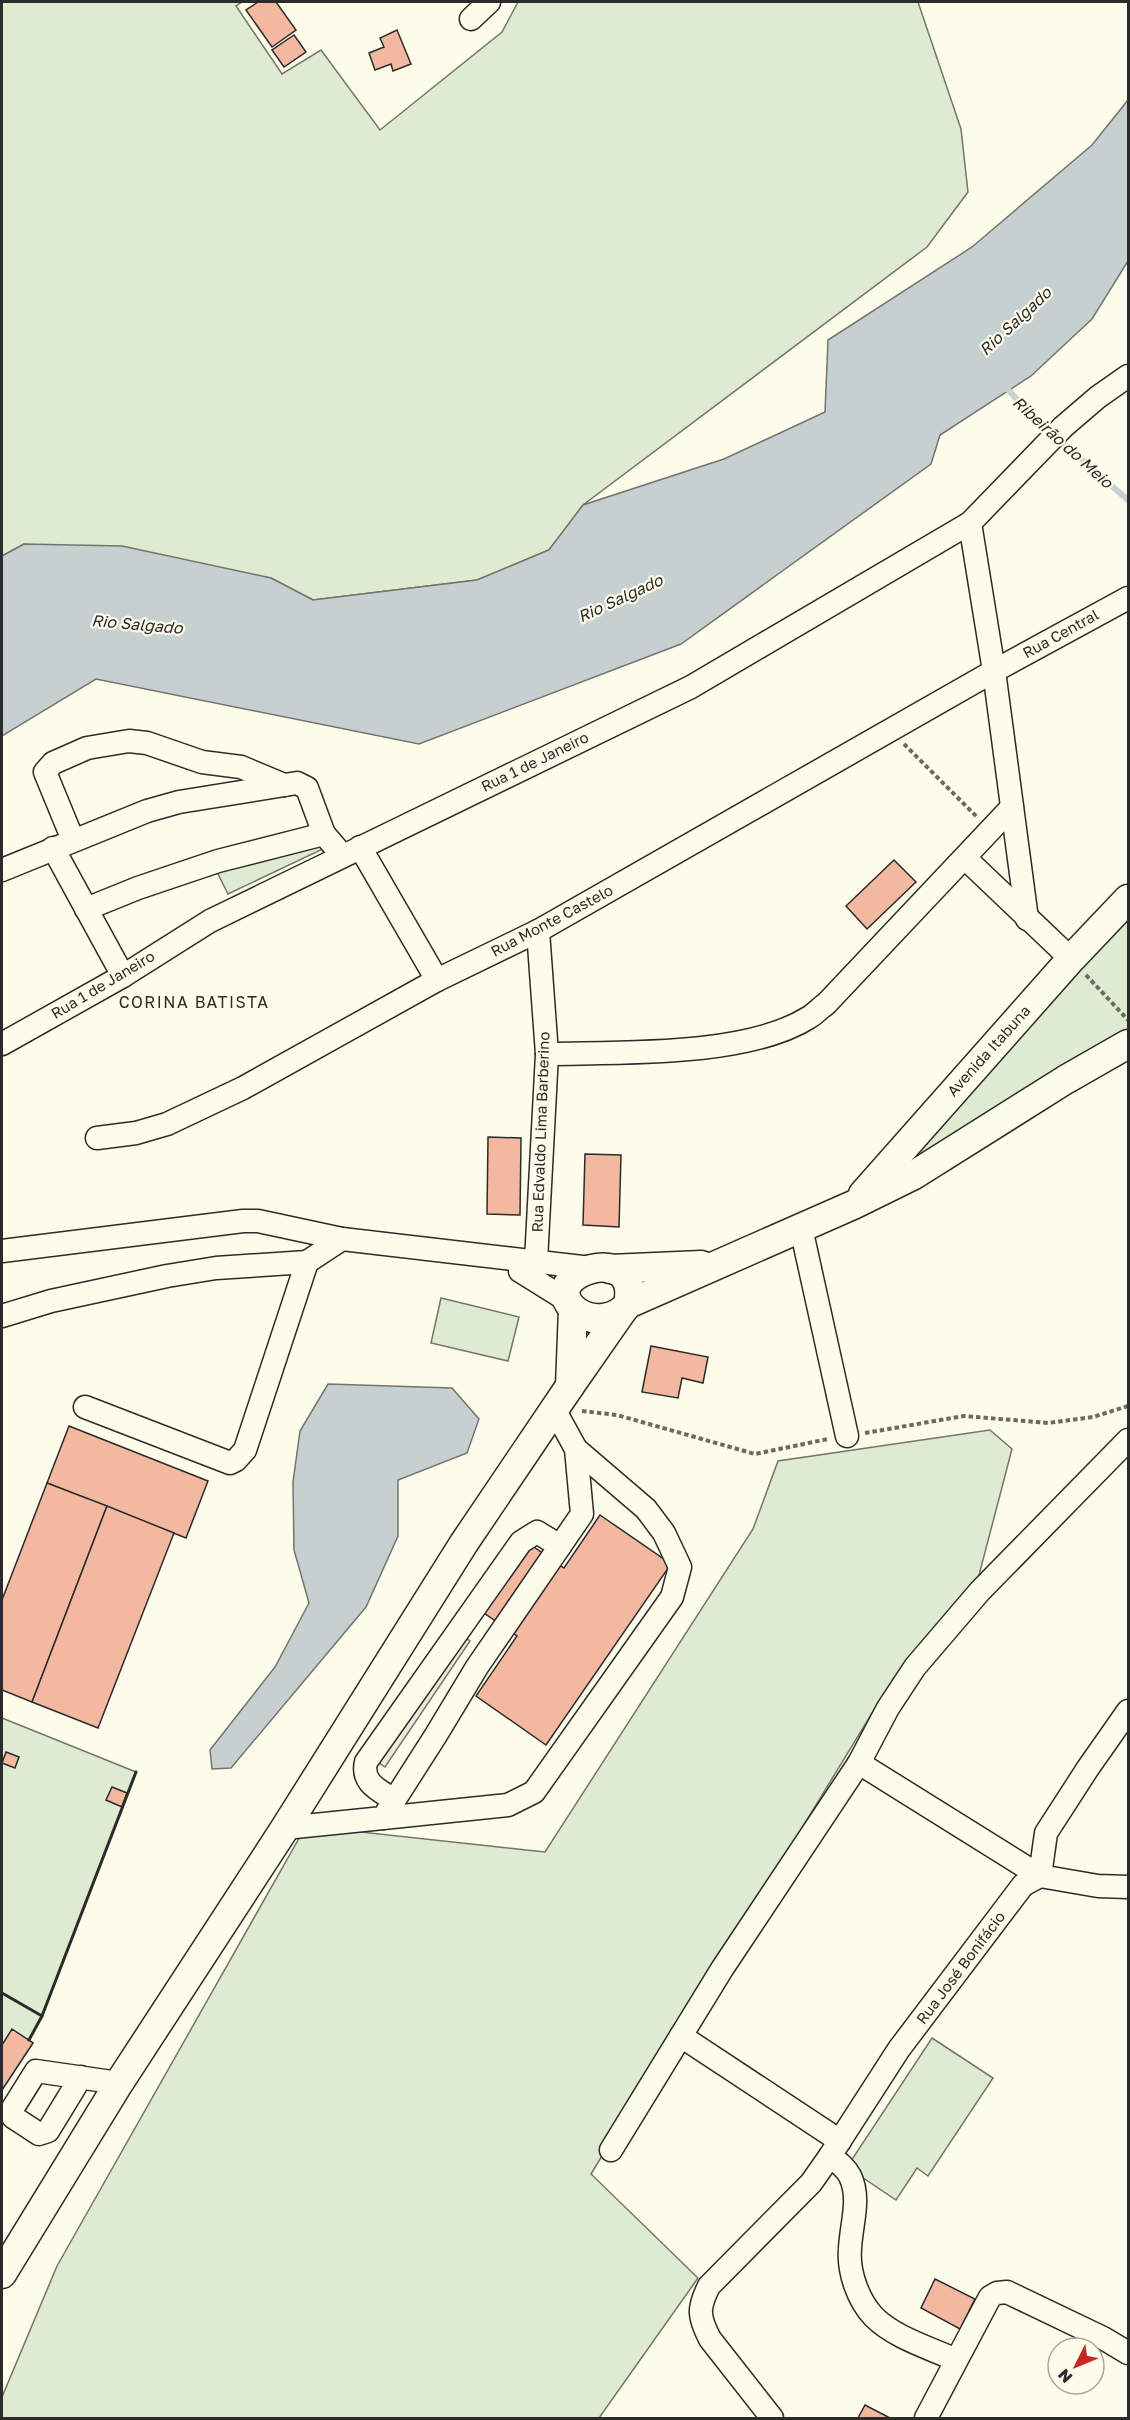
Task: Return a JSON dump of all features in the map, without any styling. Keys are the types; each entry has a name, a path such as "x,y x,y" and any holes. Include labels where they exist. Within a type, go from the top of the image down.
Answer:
{"main road":[{"name":"Avenida Itabuna","path":"853,1205 1071,959 1128,899"},
{"path":"570,1305 584,1315 600,1318 615,1316 626,1307 718,1264 853,1205 952,1152 1065,1080 1128,1045"},
{"path":"562,1397 570,1305 566,1289 569,1282 580,1272 601,1268 718,1264"},
{"path":"2,2274 119,2082 285,1828 464,1543 562,1397 626,1307 627,1284 622,1276 601,1268"}],"street":[{"path":"471,19 489,2"},
{"name":"Rua 1 de Janeiro","path":"2,1044 123,976 210,921 691,687 970,523 1043,445 1098,397 1128,376"},
{"path":"970,523 994,671 1027,919"},
{"name":"Rua Central","path":"994,671 1128,597"},
{"name":"Rua Monte Castelo","path":"96,1138 136,1133 167,1124 198,1111 299,1058 437,980 538,931 994,671"},
{"path":"123,976 86,909 63,844 45,772 53,763 87,748 129,741 147,743 202,762 242,767 284,785"},
{"path":"2,870 147,811 179,802 297,783 304,785 324,834 351,851 437,980"},
{"path":"547,1054 659,1051 736,1044 781,1030 808,1018 826,1004 1012,807"},
{"path":"86,909 138,888 218,861 324,834"},
{"path":"965,858 1071,959"},
{"name":"Rua Edvaldo Lima Barberino","path":"534,1269 547,1054 538,931"},
{"path":"2,1251 243,1221 279,1225 342,1239 498,1258 534,1269 601,1268"},
{"path":"801,1228 847,1436"},
{"path":"2,1316 51,1301 167,1276 216,1268 308,1262 342,1239"},
{"path":"85,1407 230,1463 236,1460 245,1450 308,1262"},
{"path":"534,1269 570,1305"},
{"path":"388,1809 477,1667 582,1514 576,1449 562,1397"},
{"path":"611,2150 722,1969 859,1763 888,1708 915,1667 980,1591 1128,1440"},
{"path":"285,1828 388,1809 508,1805 534,1792 672,1597 680,1568 664,1533 646,1509 576,1449"},
{"path":"388,1809 366,1778 366,1762 521,1542 537,1532 560,1546"},
{"path":"1041,1876 1046,1833 1128,1711"},
{"path":"859,1763 1041,1876 1098,1886 1128,1887"},
{"name":"Rua José Bonifácio","path":"762,2413 710,2339 701,2318 700,2307 709,2286 790,2206 835,2149 899,2049 1016,1894 1023,1885 1041,1876"},
{"path":"681,2036 835,2149 854,2187 856,2201 849,2251 853,2276 865,2306 875,2318 892,2331 956,2360"},
{"path":"81,2077 119,2082"},
{"path":"926,2418 990,2297 998,2293 1007,2292 1103,2338 1128,2353"}],"path":[{"path":"890,730 990,831"},
{"path":"1071,959 1128,1020"}],"green space":[{"path":"2,2 242,2 236,6 282,74 321,50 380,130 502,32 518,2 918,2 961,129 968,192 927,247 583,505 549,550 477,580 313,600 271,578 24,544 2,556"},
{"path":"321,836 327,847 228,894 216,870"},
{"path":"1128,920 1128,1030 895,1176 1058,991"},
{"path":"441,1298 519,1317 508,1361 431,1343"},
{"path":"990,1430 1012,1449 978,1579 880,1700 591,2174 698,2278 599,2418 2,2418 2,2397 57,2266 306,1826 545,1852 753,1529 778,1461"},
{"path":"2,1718 136,1772 42,2016 29,2040 33,2043 2,2090"},
{"path":"932,2038 993,2078 928,2176 917,2168 896,2200 847,2167"}],"shaded area":[{"path":"450,1627 470,1641 385,1767 365,1753"}],"water":[{"name":"Rio Salgado","path":"1128,100 1128,261 1092,319 1031,376 940,435 931,464 681,644 419,744 96,679 2,736 2,556 24,544 122,546 271,578 313,600 477,580 549,550 583,505 724,459 825,412 828,340 972,247 1092,145"},
{"path":"328,1384 452,1388 479,1419 467,1453 398,1480 398,1536 366,1607 231,1768 212,1769 210,1750 275,1667 309,1603 294,1550 293,1482 300,1431"}],"building":[{"path":"258,2 276,2 296,30 272,47 246,10"},
{"path":"397,30 411,64 393,71 391,64 375,70 369,53 384,47 380,38"},
{"path":"294,35 306,52 284,67 272,50"},
{"path":"894,860 916,882 867,929 846,906"},
{"path":"488,1137 521,1138 520,1215 487,1214"},
{"path":"585,1154 621,1155 619,1227 583,1225"},
{"path":"651,1346 708,1357 703,1383 682,1378 678,1398 642,1392"},
{"path":"69,1426 208,1481 186,1538 47,1483"},
{"path":"47,1483 107,1506 32,1702 2,1690 2,1600"},
{"path":"107,1506 174,1533 98,1728 32,1702"},
{"path":"600,1515 671,1564 546,1745 476,1696 517,1636 484,1613 531,1545 564,1568"},
{"path":"6,1752 19,1757 15,1768 2,1763"},
{"path":"112,1787 127,1793 122,1807 106,1800"},
{"path":"12,2029 33,2043 2,2090 2,2045"},
{"path":"935,2279 975,2299 960,2329 921,2308"},
{"path":"865,2405 890,2418 858,2418"}],"waterway":[{"name":"Ribeirão do Meio","path":"1004,385 1034,419 1051,433"},
{"name":"Ribeirão do Meio","path":"1059,440 1128,500"}],"wall":[{"path":"42,2016 136,1772"},
{"path":"2,1993 42,2016 29,2040"}],"district":[{"name":"CORINA BATISTA","path":"194,1002"}]}
